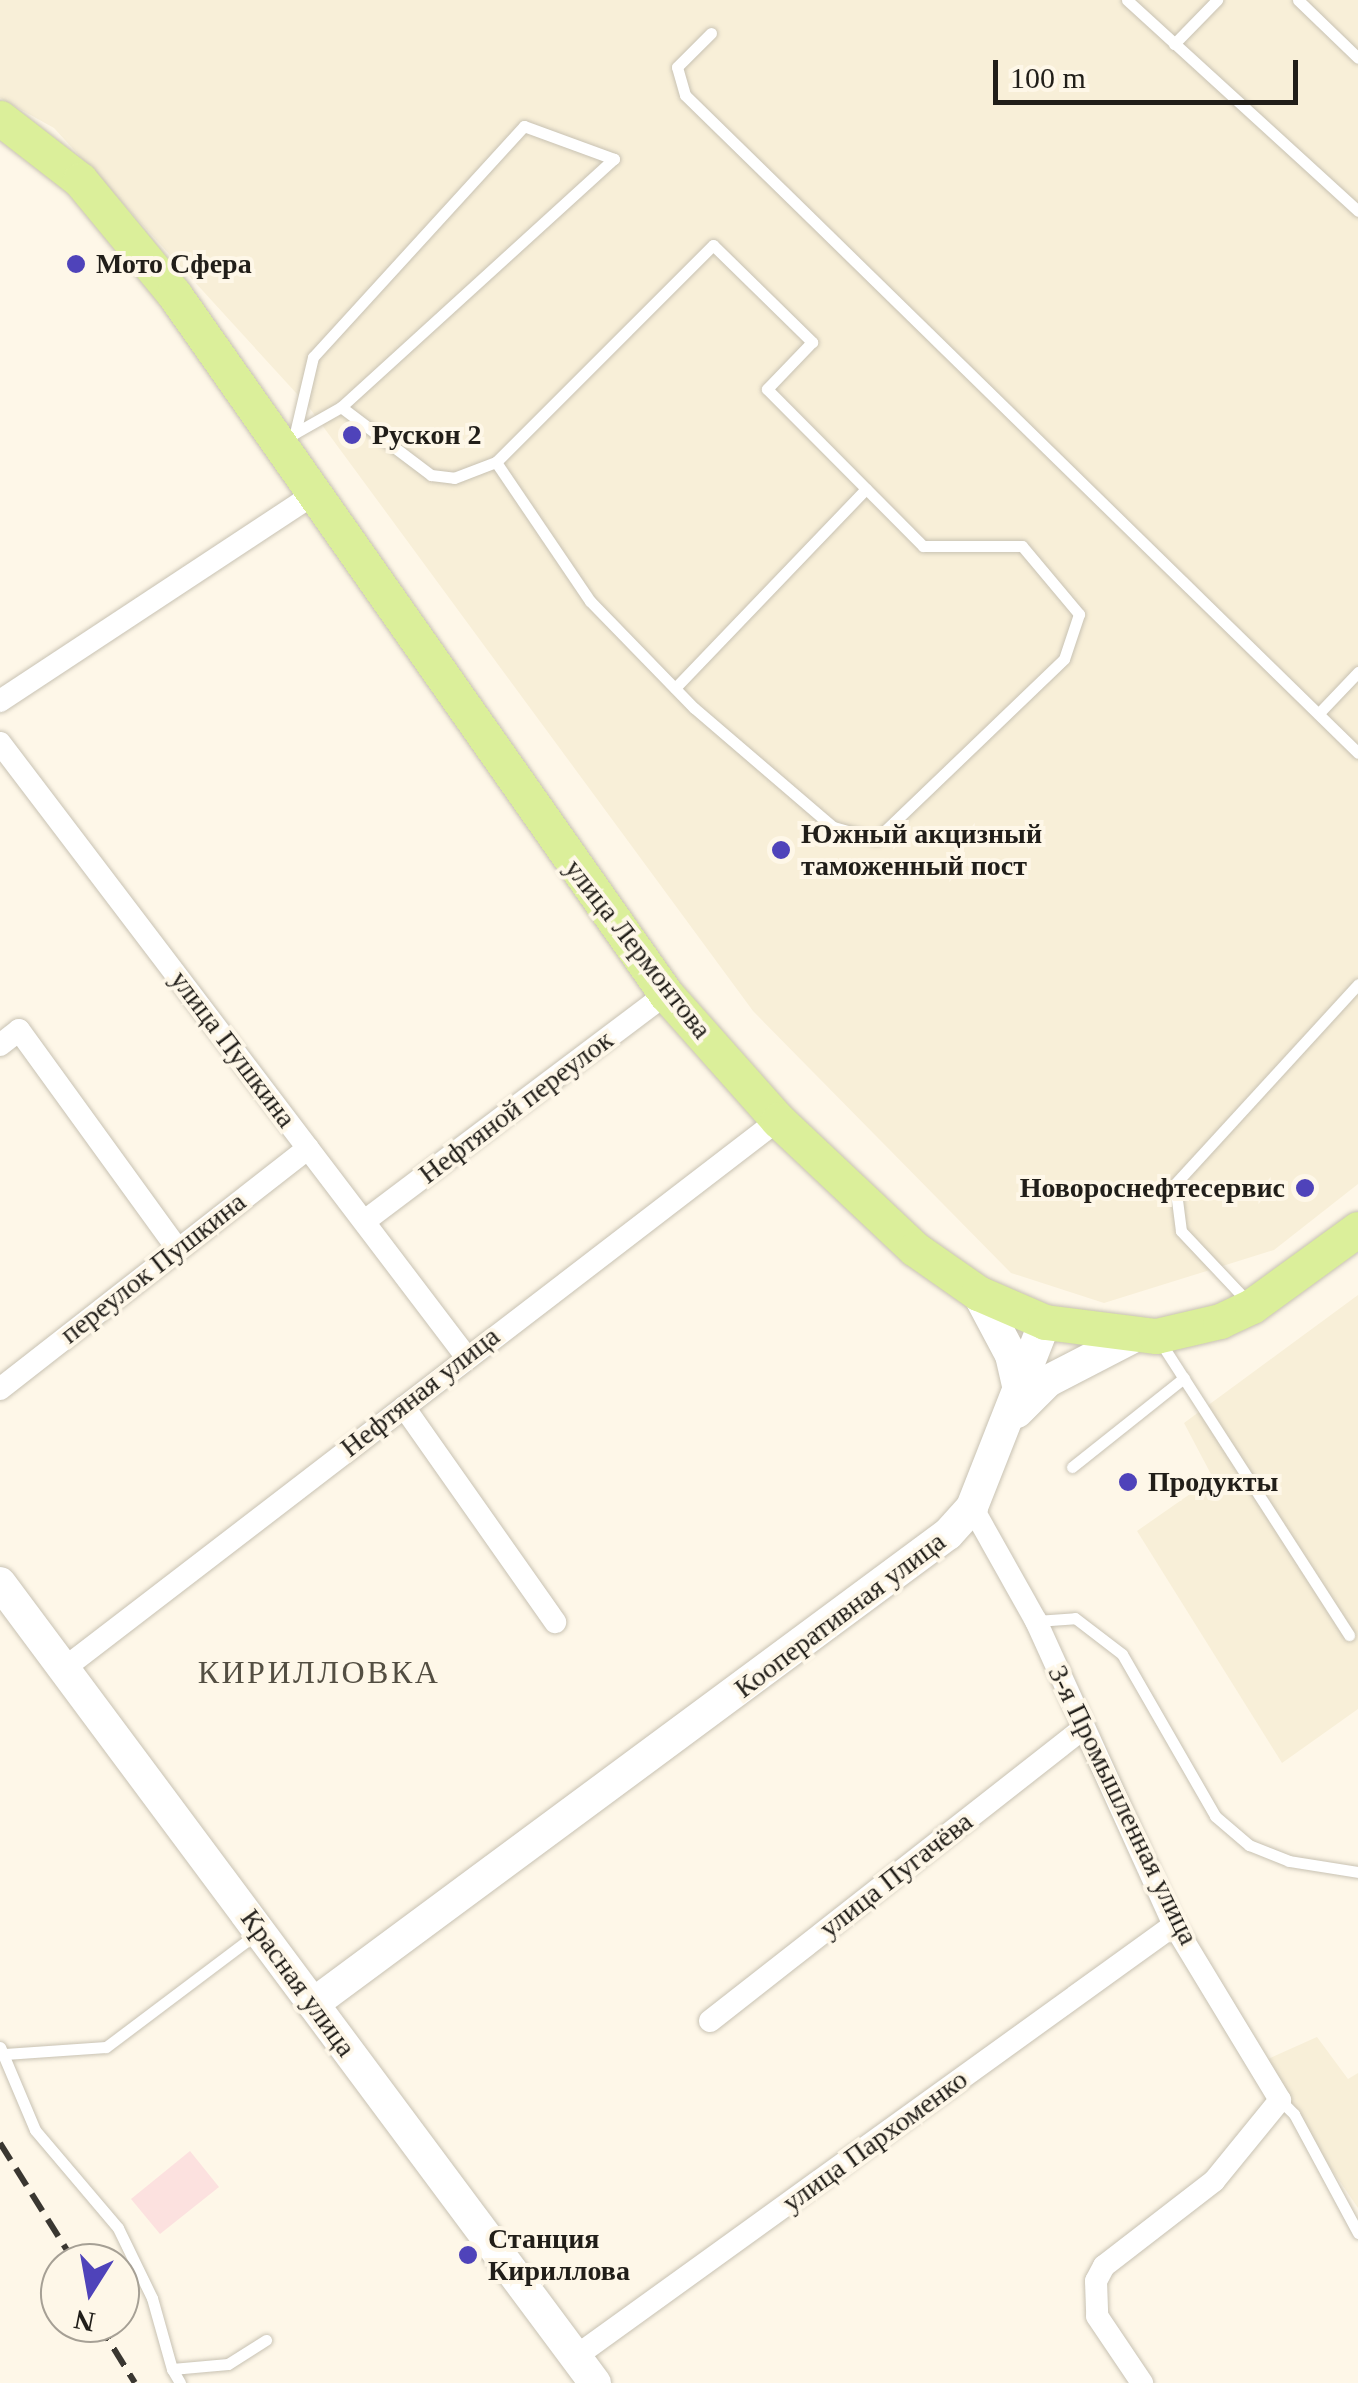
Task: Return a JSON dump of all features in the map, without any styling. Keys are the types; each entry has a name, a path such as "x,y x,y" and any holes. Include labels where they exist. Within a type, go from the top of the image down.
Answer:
{"main road":[{"name":"улица Лермонтова","path":"7,131 124,232 287,438 314,494 666,994 778,1120 914,1249 978,1293 1045,1322"},
{"path":"1045,1322 1146,1336 1220,1321 1252,1306 1358,1229"}],"street":[{"path":"0,702 314,494"},
{"name":"улица Пушкина","path":"0,743 366,1220 464,1355"},
{"name":"Нефтяной переулок","path":"366,1220 666,994"},
{"path":"0,1044 19,1030 177,1248"},
{"name":"Нефтяная улица","path":"66,1666 404,1407 464,1355 778,1120"},
{"name":"переулок Пушкина","path":"0,1389 308,1148"},
{"path":"978,1293 1004,1340 1019,1390"},
{"name":"Кооперативная улица","path":"313,2004 927,1552 972,1507 1045,1322"},
{"path":"1007,1422 1048,1380 1146,1336"},
{"path":"404,1407 556,1622"},
{"name":"3-я Промышленная улица","path":"972,1507 1036,1621 1174,1925 1280,2100"},
{"name":"Красная улица","path":"0,1583 66,1666 585,2370"},
{"name":"улица Пугачёва","path":"710,2022 1082,1729"},
{"name":"улица Пархоменко","path":"585,2370 1174,1925"},
{"path":"1142,2383 1097,2316 1096,2281 1104,2266 1214,2181 1280,2100"}],"lane":[{"path":"1127,0 1358,211"},
{"path":"1174,44 1217,0"},
{"path":"1298,0 1358,58"},
{"path":"711,32 678,67 685,95 1358,752"},
{"path":"524,126 614,159 341,407 287,438 314,357 524,126"},
{"path":"341,407 430,475 454,478 496,462 713,245 812,342 767,389 866,489 924,546 1022,546 1080,614 1064,659 876,839 833,827 675,688 590,601 496,462"},
{"path":"675,688 866,489"},
{"path":"1319,712 1358,672"},
{"path":"1252,1306 1182,1231 1175,1184 1358,984"},
{"path":"1146,1336 1184,1378 1350,1634"},
{"path":"1072,1466 1184,1378"},
{"path":"1036,1621 1075,1618 1122,1654 1215,1816 1249,1845 1289,1861 1358,1872"},
{"path":"180,2383 172,2369 152,2298 118,2228 34,2130 2,2050 106,2047 260,1931"},
{"path":"1280,2100 1294,2114 1358,2233"},
{"path":"172,2369 228,2364 266,2340"}],"shaded area":[{"path":"0,0 1358,0 1358,1184 1274,1250 1104,1303 1011,1273 753,1011 308,406 54,128 0,98"},
{"path":"1358,1295 1358,1709 1282,1763 1137,1531 1213,1478 1184,1423"},
{"path":"1317,2037 1348,2079 1358,2073 1358,2208 1259,2063"},
{"path":"190,2151 219,2187 160,2234 131,2199"}],"railway":[{"path":"0,2143 62,2243"},
{"path":"110,2343 135,2383"}],"place":[{"name":"Мото Сфера","path":"76,264"},
{"name":"Рускон 2","path":"352,435"},
{"name":"Южный акцизный таможенный пост","path":"781,850"},
{"name":"Новороснефтесервис","path":"1305,1188"},
{"name":"Продукты","path":"1128,1482"},
{"name":"Станция Кириллова","path":"468,2255"}],"district":[{"name":"КИРИЛЛОВКА","path":"319,1672"}]}
